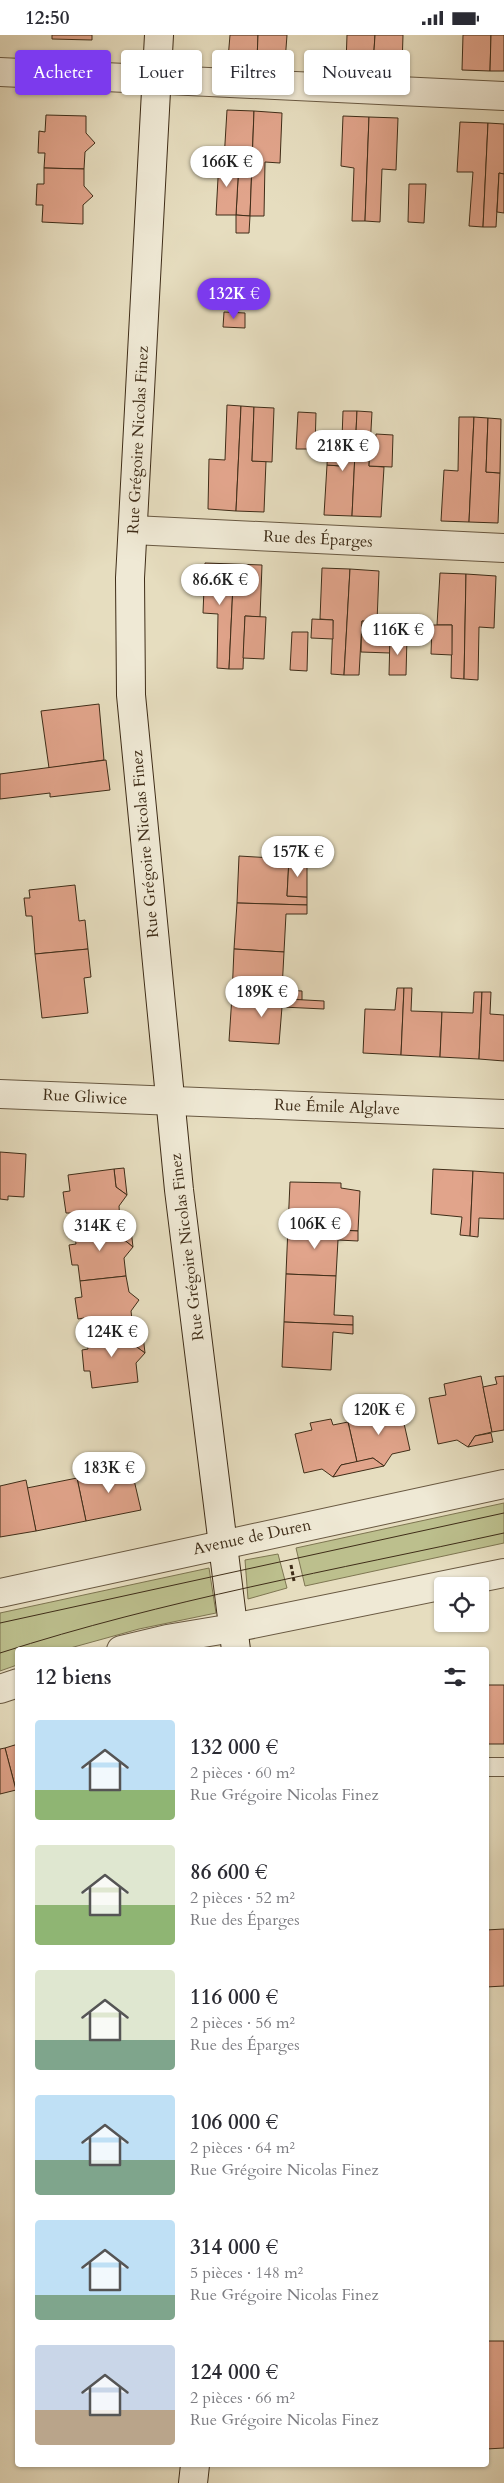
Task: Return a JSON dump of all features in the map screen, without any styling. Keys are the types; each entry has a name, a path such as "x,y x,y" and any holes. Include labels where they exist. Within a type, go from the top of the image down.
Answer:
{"street":[{"name":"Rue Grégoire Nicolas Finez","path":"159,50 160,35"},
{"path":"0,72 121,77"},
{"path":"202,81 504,96"},
{"name":"Rue Grégoire Nicolas Finez","path":"156,95 129,623 131,695 170,1102 234,1639"},
{"name":"Rue des Éparges","path":"133,530 504,548"},
{"name":"Rue Gliwice","path":"0,1094 170,1102"},
{"name":"Rue Émile Alglave","path":"170,1102 504,1113"},
{"name":"Avenue de Duren","path":"0,1593 224,1543 504,1484"},
{"path":"134,1647 167,1639 234,1639 504,1573"},
{"path":"0,1689 15,1684"},
{"path":"193,2483 195,2467"}],"lane":[{"path":"489,1767 504,1767"}],"green space":[{"path":"504,1503 504,1543 305,1586 296,1548"},
{"path":"278,1554 287,1588 248,1599 245,1560"},
{"path":"209,1568 216,1613 139,1629 74,1647 15,1647 15,1666 0,1671 0,1613"}],"building":[{"path":"52,35 92,35 92,40 52,39"},
{"path":"230,35 258,35 257,50 229,50"},
{"path":"258,35 287,35 286,50 257,50"},
{"path":"347,35 375,35 374,50 346,50"},
{"path":"375,35 403,35 403,50 374,50"},
{"path":"463,35 491,35 490,71 462,70"},
{"path":"491,35 504,35 504,71 490,71"},
{"path":"227,110 254,111 250,216 236,215 239,161 224,160"},
{"path":"254,111 282,113 280,163 265,162 264,216 250,216"},
{"path":"46,115 86,116 86,133 95,143 85,152 84,169 44,168 45,153 38,153 39,131 45,132"},
{"path":"343,116 369,117 365,221 352,221 354,168 341,166"},
{"path":"369,117 398,118 396,170 382,169 380,222 365,221"},
{"path":"460,122 488,123 483,227 469,226 473,172 457,172"},
{"path":"488,123 504,124 504,174 499,173 496,227 483,227"},
{"path":"219,160 239,161 236,215 216,215"},
{"path":"44,168 84,169 84,186 93,196 83,205 83,224 42,222 43,205 36,205 37,184 44,184"},
{"path":"499,173 504,174 504,213 497,212"},
{"path":"409,184 426,184 424,223 408,222"},
{"path":"236,215 250,216 249,233 236,233"},
{"path":"224,312 245,313 245,328 223,327"},
{"path":"227,405 241,406 236,511 208,509 209,459 225,460"},
{"path":"241,406 254,407 252,461 266,461 264,512 236,511"},
{"path":"254,407 274,408 272,462 252,461"},
{"path":"343,411 357,411 352,516 324,515 327,465 341,466"},
{"path":"357,411 372,412 369,466 384,467 381,517 352,516"},
{"path":"298,412 316,413 315,449 296,449"},
{"path":"459,417 474,417 469,522 441,521 444,470 458,471"},
{"path":"474,417 488,418 486,472 500,473 498,523 469,522"},
{"path":"488,418 501,419 500,473 486,472"},
{"path":"376,434 393,435 392,467 369,466 370,448 375,448"},
{"path":"328,446 342,446 341,466 327,465"},
{"path":"205,563 234,564 229,669 217,668 218,614 203,613"},
{"path":"234,564 262,565 260,617 245,616 243,669 229,669"},
{"path":"322,568 350,569 344,675 331,674 333,620 320,619"},
{"path":"350,569 379,571 377,622 362,621 359,675 344,675"},
{"path":"440,573 466,574 464,679 451,678 452,625 437,625"},
{"path":"466,574 496,576 494,628 479,627 478,680 464,679"},
{"path":"245,616 266,617 264,659 243,658"},
{"path":"312,619 333,620 333,639 311,638"},
{"path":"362,621 382,623 381,637 390,636 390,653 361,652"},
{"path":"432,625 452,625 452,655 431,654"},
{"path":"292,632 308,632 307,671 290,670"},
{"path":"390,636 407,637 406,675 389,675"},
{"path":"99,704 104,760 49,768 41,711"},
{"path":"106,760 110,790 50,797 50,793 0,799 0,774"},
{"path":"239,856 289,859 287,896 307,897 307,905 237,903"},
{"path":"289,859 307,859 307,897 287,896"},
{"path":"75,885 79,921 85,920 88,949 35,954 32,916 26,916 24,898 30,898 29,890"},
{"path":"237,903 307,905 307,914 286,914 284,952 234,949"},
{"path":"88,949 91,977 84,978 88,1013 42,1018 35,954"},
{"path":"234,949 284,952 282,990 302,991 302,1000 232,996"},
{"path":"397,988 404,988 401,1055 363,1053 365,1009 395,1010"},
{"path":"404,988 412,988 411,1011 442,1012 440,1057 401,1055"},
{"path":"474,992 482,992 479,1059 440,1057 442,1012 473,1013"},
{"path":"482,992 491,992 490,1014 504,1015 504,1061 479,1059"},
{"path":"232,996 324,1001 324,1009 282,1007 279,1044 229,1041"},
{"path":"0,1152 26,1154 24,1197 8,1196 8,1200 0,1199"},
{"path":"124,1168 127,1195 116,1187 114,1169"},
{"path":"114,1169 116,1187 127,1195 119,1206 120,1222 74,1228 72,1213 66,1213 63,1192 70,1191 68,1175"},
{"path":"433,1169 473,1171 470,1236 460,1235 462,1217 431,1214"},
{"path":"473,1171 504,1173 504,1219 479,1218 478,1237 470,1236"},
{"path":"290,1182 341,1183 341,1188 360,1191 358,1231 288,1227"},
{"path":"130,1221 133,1247 122,1238 120,1222"},
{"path":"120,1222 122,1238 133,1247 124,1258 126,1276 80,1281 78,1265 72,1265 69,1245 76,1244 74,1228"},
{"path":"288,1227 358,1231 358,1241 338,1240 336,1276 286,1274"},
{"path":"286,1274 336,1276 334,1315 353,1316 353,1325 284,1322"},
{"path":"126,1276 129,1292 139,1300 131,1311 133,1328 86,1334 84,1318 78,1319 75,1298 82,1297 80,1281"},
{"path":"284,1322 353,1325 353,1334 333,1332 331,1370 282,1367"},
{"path":"142,1327 145,1353 134,1345 133,1328"},
{"path":"133,1328 134,1345 145,1353 136,1363 138,1382 92,1388 90,1371 84,1371 82,1350 88,1349 86,1334"},
{"path":"481,1376 492,1432 475,1436 468,1447 457,1440 438,1444 429,1398 446,1395 444,1384"},
{"path":"504,1376 504,1430 492,1432 483,1387 497,1384 495,1377"},
{"path":"383,1408 385,1414 401,1410 410,1450 392,1454 384,1466 373,1458 357,1462 348,1422 363,1419 362,1412"},
{"path":"331,1419 333,1425 348,1422 357,1462 341,1465 333,1477 322,1469 304,1473 295,1434 312,1430 310,1423"},
{"path":"491,1433 493,1442 468,1447 475,1436"},
{"path":"373,1458 384,1466 333,1477 341,1465"},
{"path":"131,1467 141,1510 86,1521 77,1478"},
{"path":"77,1478 86,1521 36,1531 27,1488"},
{"path":"26,1480 36,1531 0,1537 0,1486"},
{"path":"489,1685 504,1685 504,1744 489,1744"},
{"path":"15,1745 15,1786 5,1748"},
{"path":"5,1748 15,1790 0,1794 0,1749"},
{"path":"504,1929 504,1986 489,1987 489,1930"},
{"path":"489,2341 504,2341 504,2448 489,2449"}],"tram line":[{"path":"0,1623 504,1513"},
{"path":"20,1647 187,1601 504,1533"},
{"path":"0,1653 15,1648"}]}
